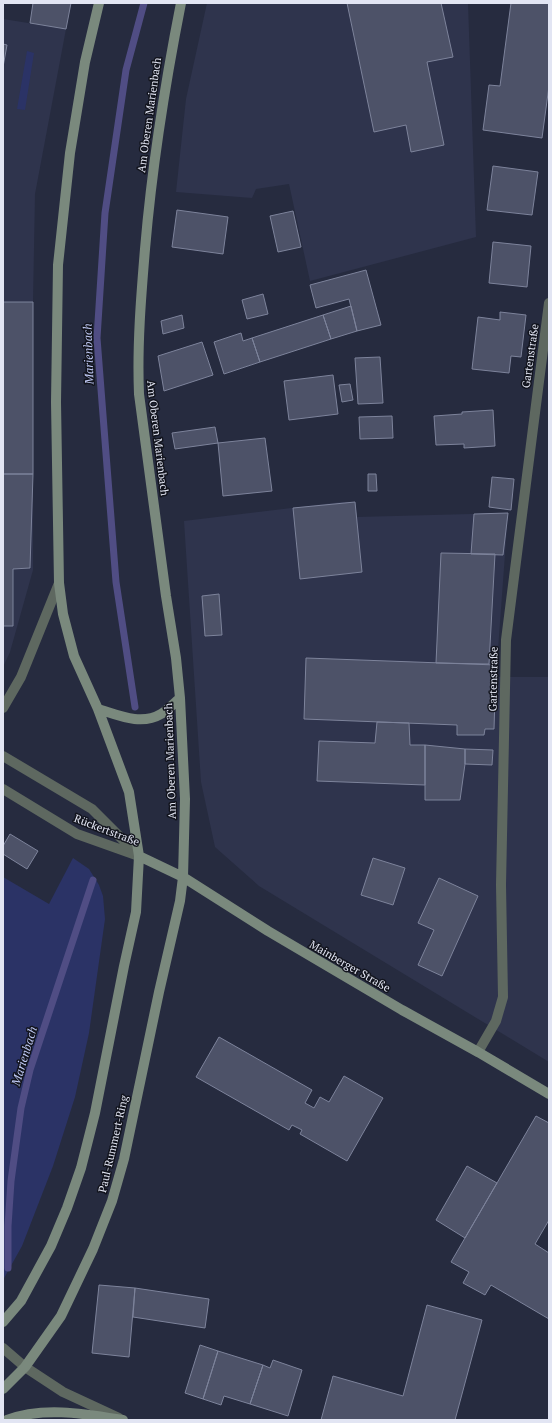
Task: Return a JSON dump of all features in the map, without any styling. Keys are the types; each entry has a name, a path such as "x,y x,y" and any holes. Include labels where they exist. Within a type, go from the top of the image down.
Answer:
{"main road":[{"path":"3,1322 21,1301 51,1246 67,1208 81,1168 95,1113 136,912 139,856 129,792 98,709 74,656 63,614 59,583 56,402 58,265 70,153 85,62 98,3"},
{"name":"Am Oberen Marienbach","path":"181,3 161,110 150,196 139,321 138,377 166,596 176,658 180,698 185,799 183,877"},
{"path":"98,709 124,717 141,720 162,714 180,698"},
{"name":"Mainberger Straße","path":"139,856 183,877 268,931 549,1094"},
{"name":"Paul-Rummert-Ring","path":"3,1389 25,1367 61,1316 93,1248 112,1201 124,1159 160,985 180,901 183,877"},
{"path":"7,1420 27,1415 60,1413 123,1420"}],"street":[{"name":"Gartenstraße","path":"478,1052 496,1021 502,997 501,885 506,640 549,303"},
{"path":"3,708 21,677 59,583"},
{"name":"Rückertstraße","path":"3,756 92,809 139,856"},
{"name":"Rückertstraße","path":"3,789 77,834 139,856"},
{"path":"3,1348 25,1367 63,1392 123,1420"}],"shaded area":[{"path":"207,3 468,3 476,237 310,281 289,184 256,189 252,198 176,192 186,99"},
{"path":"3,19 66,29 35,194 33,302 33,570 10,652 3,667"},
{"path":"27,51 34,53 25,110 17,109"},
{"path":"341,502 355,502 357,517 508,513 496,677 549,677 549,1062 259,886 215,847 201,782 184,521"},
{"path":"73,858 89,869 99,885 103,896 105,919 89,1033 75,1097 53,1166 22,1246 3,1280 3,877 49,904"}],"building":[{"path":"33,3 71,3 66,29 30,23"},
{"path":"347,3 441,3 453,57 427,62 444,145 411,152 406,125 374,132"},
{"path":"511,3 549,3 549,86 542,138 483,130 489,85 500,86"},
{"path":"3,44 7,45 3,67"},
{"path":"493,166 538,172 532,215 487,210"},
{"path":"177,210 228,217 223,254 172,247"},
{"path":"293,211 301,247 278,252 270,216"},
{"path":"493,242 531,246 527,287 489,283"},
{"path":"366,270 381,325 357,331 349,299 316,308 310,285"},
{"path":"263,294 268,314 247,319 242,300"},
{"path":"3,302 33,302 33,474 3,474"},
{"path":"351,306 357,331 331,339 323,315"},
{"path":"500,312 526,315 521,357 511,356 509,373 472,369 478,317 500,320"},
{"path":"182,315 184,328 163,334 161,321"},
{"path":"323,315 331,339 260,362 252,338"},
{"path":"241,333 243,341 252,338 260,362 224,374 214,342"},
{"path":"202,342 213,375 164,391 158,356"},
{"path":"380,357 383,403 358,404 355,358"},
{"path":"333,375 338,414 289,420 284,381"},
{"path":"350,384 353,400 342,402 339,385"},
{"path":"493,410 495,446 464,448 464,444 436,445 434,416"},
{"path":"392,416 393,438 360,439 359,417"},
{"path":"215,427 218,443 175,449 172,433"},
{"path":"265,438 272,491 223,496 218,443"},
{"path":"3,474 33,474 30,568 13,569 13,626 3,626"},
{"path":"368,474 376,474 377,491 368,491"},
{"path":"492,477 514,479 511,510 489,507"},
{"path":"355,502 362,572 300,579 293,508"},
{"path":"508,513 503,555 471,554 474,514"},
{"path":"441,553 495,554 489,664 436,663"},
{"path":"219,594 222,635 205,636 202,596"},
{"path":"306,658 496,665 494,729 485,729 484,735 457,735 457,725 304,719"},
{"path":"377,722 409,723 410,745 425,745 425,785 317,781 319,741 375,743"},
{"path":"425,745 465,749 465,764 460,800 425,800"},
{"path":"465,749 493,750 492,765 465,764"},
{"path":"10,834 38,851 27,869 3,854 3,846"},
{"path":"373,858 405,868 393,905 361,895"},
{"path":"439,878 478,896 442,976 418,965 434,930 418,923"},
{"path":"219,1037 312,1090 305,1103 314,1108 320,1097 329,1102 344,1076 383,1098 347,1161 300,1134 302,1130 292,1125 289,1130 196,1077"},
{"path":"536,1116 549,1123 549,1220 535,1244 549,1253 549,1319 491,1285 485,1295 463,1283 469,1272 451,1262"},
{"path":"467,1166 497,1183 465,1238 436,1220"},
{"path":"99,1285 135,1288 129,1357 92,1353"},
{"path":"135,1288 209,1299 205,1328 133,1317"},
{"path":"427,1305 482,1320 455,1420 321,1420 333,1376 403,1396"},
{"path":"200,1345 218,1351 203,1399 185,1393"},
{"path":"218,1351 263,1365 250,1404 224,1396 221,1405 203,1399"},
{"path":"273,1360 302,1370 288,1416 250,1404 263,1365 270,1368"}],"waterway":[{"name":"Marienbach","path":"135,707 116,582 97,338 105,213 126,70 144,3"},
{"name":"Marienbach","path":"8,1268 8,1226 11,1181 21,1108 30,1070 93,880"}]}
